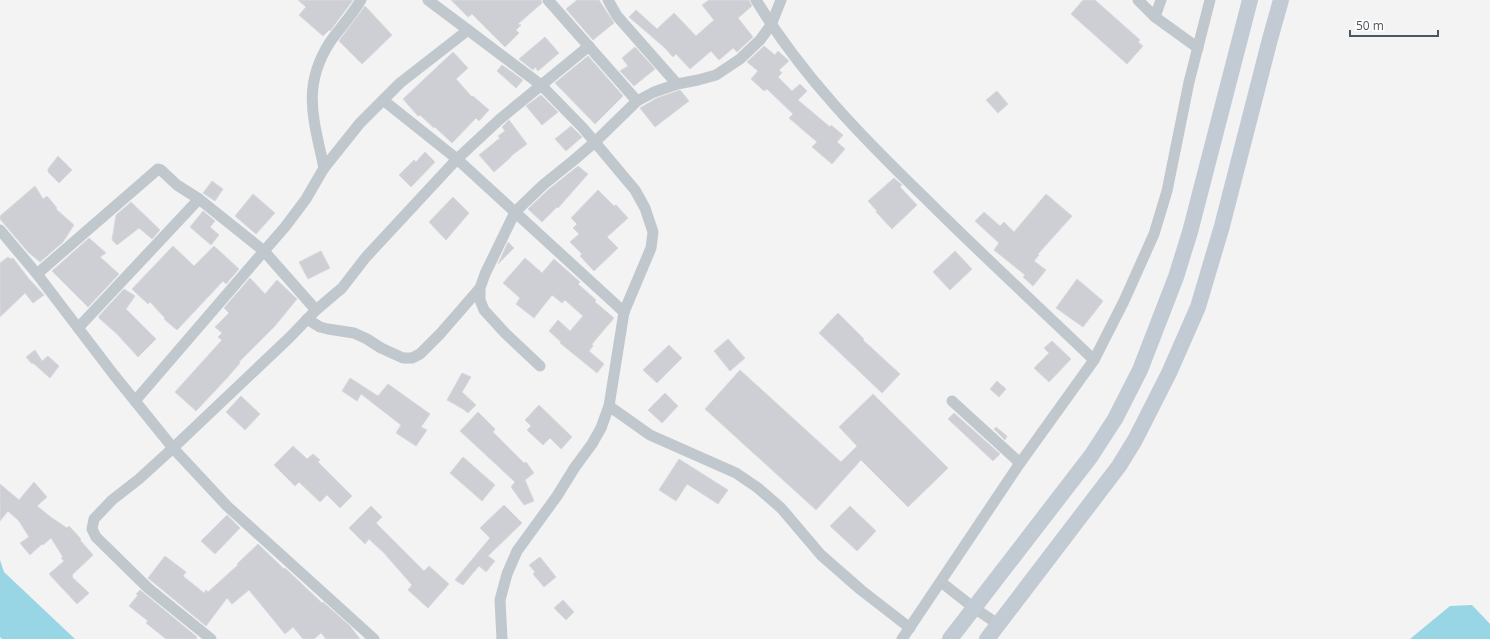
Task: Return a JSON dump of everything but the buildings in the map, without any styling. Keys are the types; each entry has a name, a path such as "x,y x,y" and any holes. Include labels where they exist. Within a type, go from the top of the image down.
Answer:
{"main road":[{"path":"950,639 1091,456 1115,419 1140,370 1176,277 1188,240 1250,0"},
{"path":"987,639 1119,466 1135,440 1169,373 1198,307 1213,261 1281,0"}],"street":[{"path":"324,168 312,106 312,87 316,70 330,42 350,17 361,0"},
{"path":"428,0 541,85 595,142 635,190 645,208 653,232 651,248 624,312 609,406 601,428 557,496 517,551 506,574 500,600 502,639"},
{"path":"548,0 636,101"},
{"path":"608,0 617,16 677,84"},
{"path":"756,0 771,25 811,79 842,115 957,230 1094,360"},
{"path":"307,319 320,327 354,333 403,358 412,358 420,354 440,334 480,288 498,245 515,212 543,185 595,142 636,101 654,92 677,84 716,75 740,59 760,40 771,25 781,0"},
{"path":"1138,0 1155,17 1198,48"},
{"path":"1155,17 1161,0"},
{"path":"902,639 1020,463 1094,360 1124,300 1154,234 1167,191 1189,82 1210,0"},
{"path":"136,400 285,227 306,199 324,168 360,123 400,83 468,30"},
{"path":"211,639 148,588 96,537 92,530 94,519 112,500 139,479 173,448 289,338 316,310 342,288 366,257 457,159 500,119 589,46"},
{"path":"383,100 457,159 624,312"},
{"path":"37,274 158,169 177,185 199,199 264,251 316,310"},
{"path":"78,328 199,199"},
{"path":"0,230 37,274 114,376 136,400 173,448 227,506 374,639"},
{"path":"480,288 480,300 484,310 505,333 540,366"},
{"path":"952,401 1020,463"},
{"path":"609,406 650,435 736,473 758,488 781,508 821,554 861,590 910,628"},
{"path":"941,582 974,608 998,624"}],"water":[{"path":"0,560 4,572 75,639 2,639 0,637"},
{"path":"1472,605 1490,624 1490,639 1410,639 1450,606"}]}
